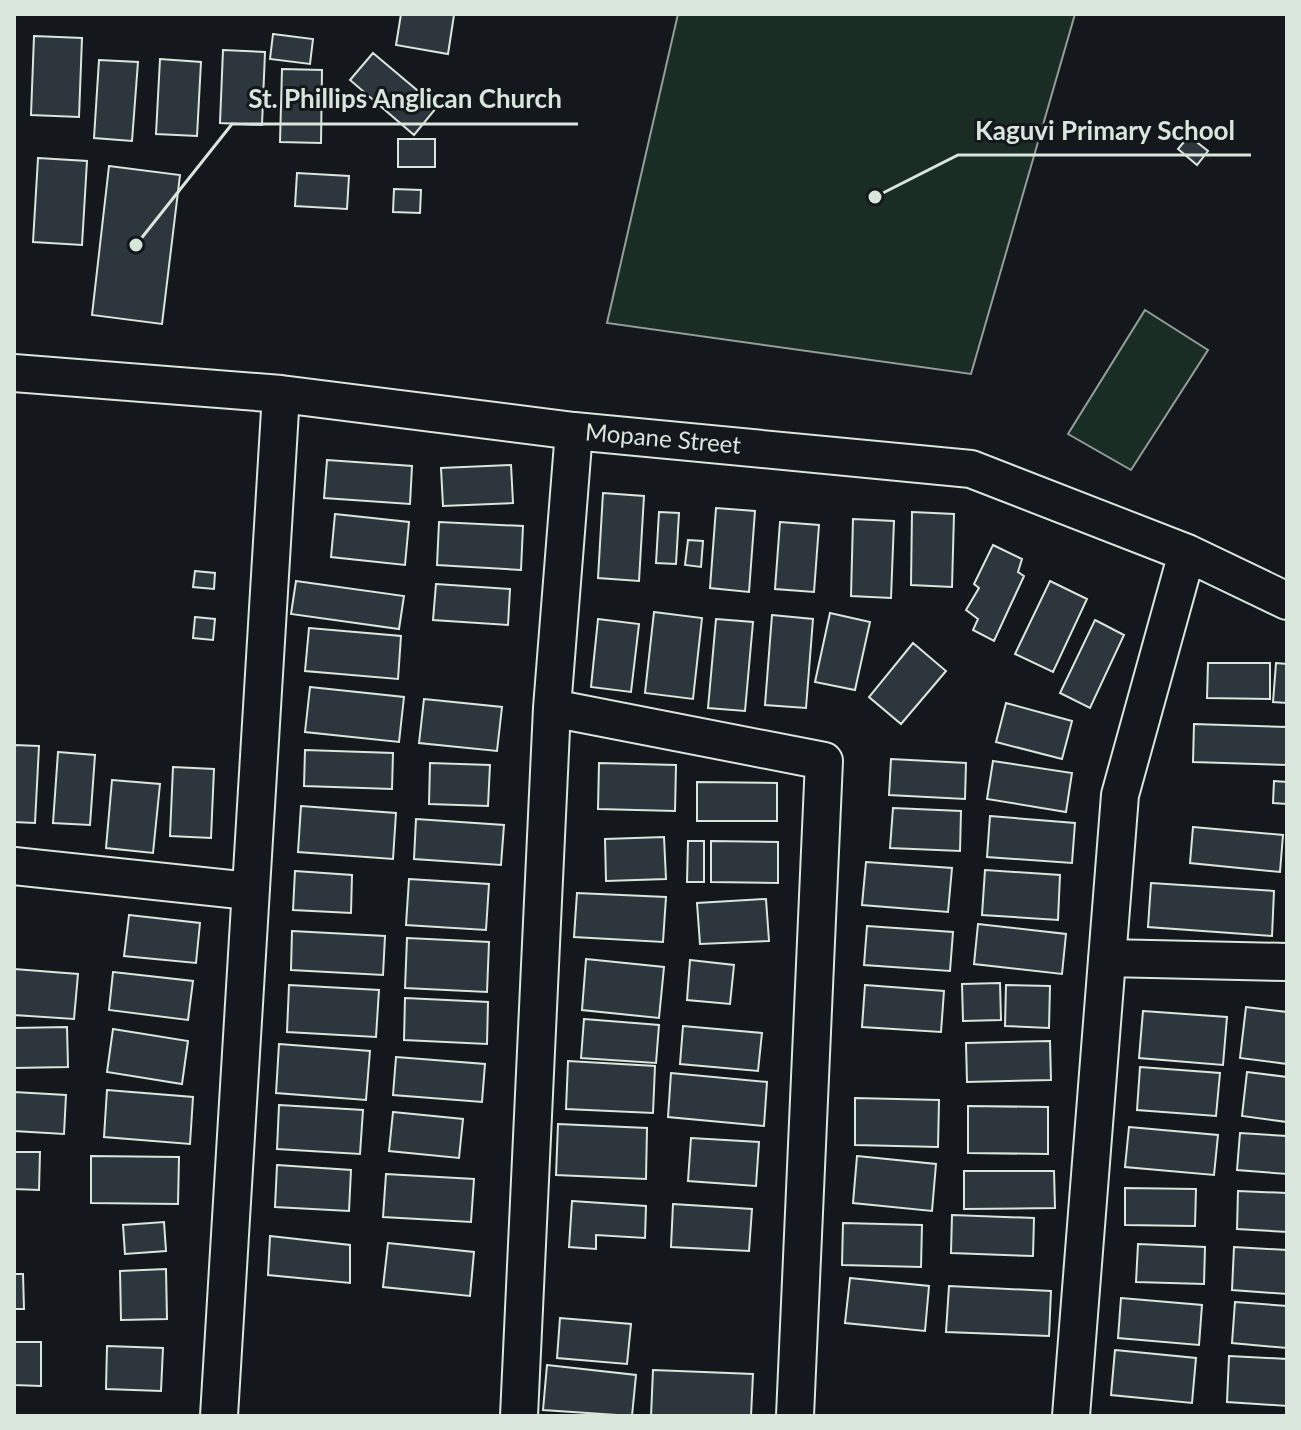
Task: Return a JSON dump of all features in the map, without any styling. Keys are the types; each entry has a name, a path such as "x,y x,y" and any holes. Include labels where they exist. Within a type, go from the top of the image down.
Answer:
{"street":[{"name":"Mopane Street","path":"14,373 281,394 574,431 971,469 1187,553 1287,601"},
{"path":"219,1416 281,394"},
{"path":"519,1416 552,708 574,431"},
{"path":"1071,1416 1120,795 1187,553"},
{"path":"552,708 824,761 795,1416"},
{"path":"14,866 249,891"},
{"path":"1107,958 1287,962"}],"green space":[{"path":"678,14 1075,14 971,374 607,323"},
{"path":"1145,310 1208,350 1131,470 1068,434"}],"building":[{"path":"401,14 454,15 448,54 396,45"},
{"path":"273,34 313,39 310,64 270,59"},
{"path":"34,36 82,38 79,117 31,115"},
{"path":"223,50 265,52 262,125 220,123"},
{"path":"373,53 437,107 414,135 350,80"},
{"path":"160,59 201,62 197,136 156,134"},
{"path":"99,60 138,62 132,141 94,138"},
{"path":"282,69 322,70 321,143 280,142"},
{"path":"1189,136 1208,151 1197,165 1178,149"},
{"path":"398,139 435,139 435,167 398,167"},
{"path":"38,158 87,161 82,245 33,242"},
{"path":"109,166 180,175 162,324 92,315"},
{"path":"297,173 349,176 347,209 295,206"},
{"path":"394,189 421,190 420,213 393,212"},
{"path":"327,460 412,466 410,504 324,498"},
{"path":"511,465 513,503 443,506 441,468"},
{"path":"603,493 644,496 639,581 598,578"},
{"path":"716,508 755,511 749,592 710,588"},
{"path":"659,512 679,513 676,564 656,563"},
{"path":"912,512 954,514 952,587 911,585"},
{"path":"335,514 409,522 405,565 331,557"},
{"path":"853,519 894,521 891,598 851,596"},
{"path":"439,522 523,526 521,570 437,565"},
{"path":"780,522 819,525 814,592 775,589"},
{"path":"688,540 703,541 701,567 685,565"},
{"path":"993,545 1022,559 1018,572 1024,576 994,641 973,630 978,619 966,610 979,588 974,584"},
{"path":"195,571 215,573 214,589 193,587"},
{"path":"296,581 404,596 399,629 291,614"},
{"path":"1050,581 1087,599 1053,672 1015,654"},
{"path":"436,584 510,589 508,625 433,620"},
{"path":"654,612 702,618 693,699 645,693"},
{"path":"830,613 870,622 855,690 815,682"},
{"path":"772,615 813,619 806,708 765,705"},
{"path":"195,617 215,619 213,640 193,638"},
{"path":"598,619 639,624 631,692 591,687"},
{"path":"716,619 753,622 745,711 708,708"},
{"path":"1095,620 1124,635 1090,708 1060,693"},
{"path":"309,628 401,636 398,679 305,671"},
{"path":"913,643 946,671 901,724 869,697"},
{"path":"1208,663 1270,663 1270,699 1207,698"},
{"path":"1276,663 1287,664 1287,703 1273,702"},
{"path":"310,687 404,697 399,742 305,732"},
{"path":"424,699 502,707 497,751 419,743"},
{"path":"1006,703 1072,721 1062,759 996,742"},
{"path":"1194,724 1287,727 1287,765 1193,762"},
{"path":"14,745 39,746 35,823 14,822"},
{"path":"305,750 393,753 392,789 304,786"},
{"path":"58,752 95,755 90,825 53,823"},
{"path":"891,759 966,763 965,799 889,795"},
{"path":"993,761 1072,773 1066,812 987,799"},
{"path":"430,763 490,765 488,806 429,804"},
{"path":"599,763 676,765 675,811 598,809"},
{"path":"173,767 214,769 211,838 170,836"},
{"path":"112,780 160,784 153,853 106,848"},
{"path":"1274,781 1287,782 1287,804 1273,803"},
{"path":"697,782 777,783 777,821 697,821"},
{"path":"301,806 396,813 393,859 298,852"},
{"path":"893,808 961,811 960,851 890,848"},
{"path":"990,816 1075,823 1072,863 987,857"},
{"path":"416,819 504,825 501,865 414,859"},
{"path":"1193,827 1283,835 1280,872 1190,863"},
{"path":"664,837 666,879 606,881 605,839"},
{"path":"688,841 704,841 704,882 687,882"},
{"path":"711,841 778,842 778,883 711,882"},
{"path":"866,862 952,868 948,912 862,905"},
{"path":"985,870 1060,875 1058,920 982,915"},
{"path":"295,871 352,875 351,913 293,910"},
{"path":"409,879 489,884 486,930 406,925"},
{"path":"1151,883 1274,891 1272,936 1148,927"},
{"path":"577,893 666,897 663,942 574,937"},
{"path":"766,899 769,941 700,944 697,903"},
{"path":"129,915 200,923 196,963 124,956"},
{"path":"978,924 1066,934 1062,974 974,964"},
{"path":"867,926 953,932 950,971 864,965"},
{"path":"292,931 385,936 383,975 291,970"},
{"path":"407,938 489,942 487,992 405,988"},
{"path":"586,959 664,967 659,1018 582,1010"},
{"path":"690,960 734,965 730,1004 687,1000"},
{"path":"14,969 78,974 74,1019 14,1015"},
{"path":"113,972 193,981 188,1020 109,1010"},
{"path":"1000,983 1001,1020 963,1021 962,984"},
{"path":"289,985 379,990 376,1037 287,1032"},
{"path":"865,985 944,991 941,1032 862,1027"},
{"path":"1006,985 1050,986 1049,1028 1005,1026"},
{"path":"405,998 488,1002 487,1044 404,1040"},
{"path":"1246,1007 1287,1012 1287,1064 1240,1058"},
{"path":"1143,1011 1227,1017 1223,1065 1139,1058"},
{"path":"584,1019 659,1025 656,1063 581,1058"},
{"path":"683,1026 762,1033 758,1071 680,1064"},
{"path":"67,1027 68,1067 14,1068 14,1028"},
{"path":"113,1029 188,1041 182,1084 107,1072"},
{"path":"1050,1041 1051,1080 967,1082 966,1043"},
{"path":"279,1044 370,1051 366,1100 276,1093"},
{"path":"396,1057 485,1064 482,1102 393,1095"},
{"path":"568,1061 655,1066 653,1113 566,1109"},
{"path":"1140,1067 1220,1073 1216,1116 1137,1110"},
{"path":"1247,1072 1287,1077 1287,1122 1242,1116"},
{"path":"671,1073 767,1082 764,1126 668,1117"},
{"path":"107,1090 193,1097 190,1144 104,1137"},
{"path":"14,1092 66,1095 64,1134 14,1131"},
{"path":"855,1098 939,1100 938,1147 855,1145"},
{"path":"279,1105 363,1110 360,1154 277,1149"},
{"path":"968,1106 1048,1107 1048,1154 968,1153"},
{"path":"393,1112 463,1119 459,1158 389,1151"},
{"path":"558,1124 647,1128 646,1179 556,1175"},
{"path":"1129,1127 1218,1135 1214,1175 1125,1167"},
{"path":"1240,1133 1287,1136 1287,1174 1237,1170"},
{"path":"691,1138 759,1142 756,1186 688,1181"},
{"path":"14,1152 40,1152 39,1190 14,1189"},
{"path":"91,1156 179,1157 178,1204 91,1203"},
{"path":"857,1156 936,1164 932,1211 853,1203"},
{"path":"277,1165 351,1170 349,1211 275,1207"},
{"path":"964,1171 1054,1171 1055,1208 964,1209"},
{"path":"386,1174 474,1179 471,1222 383,1217"},
{"path":"1125,1188 1196,1189 1195,1226 1125,1225"},
{"path":"1238,1191 1287,1193 1287,1232 1237,1229"},
{"path":"572,1201 646,1206 645,1238 596,1235 596,1249 569,1247"},
{"path":"673,1204 752,1209 749,1251 671,1247"},
{"path":"952,1215 1034,1218 1033,1256 951,1253"},
{"path":"164,1222 166,1251 125,1254 123,1225"},
{"path":"843,1223 922,1225 921,1267 842,1265"},
{"path":"270,1236 350,1245 350,1283 268,1275"},
{"path":"388,1243 474,1252 470,1296 383,1287"},
{"path":"1138,1244 1205,1247 1204,1284 1136,1282"},
{"path":"1234,1247 1287,1250 1287,1294 1232,1290"},
{"path":"166,1269 167,1319 121,1320 120,1271"},
{"path":"14,1274 23,1274 24,1309 14,1309"},
{"path":"850,1278 929,1286 925,1331 845,1323"},
{"path":"949,1286 1051,1291 1049,1336 946,1332"},
{"path":"1121,1298 1202,1305 1199,1345 1118,1338"},
{"path":"1235,1302 1287,1306 1287,1348 1232,1343"},
{"path":"560,1318 631,1324 627,1364 557,1358"},
{"path":"14,1342 41,1342 41,1386 14,1385"},
{"path":"107,1346 163,1348 161,1391 106,1389"},
{"path":"1115,1350 1196,1358 1192,1403 1111,1395"},
{"path":"1229,1356 1287,1359 1287,1406 1227,1402"},
{"path":"547,1365 636,1375 632,1416 543,1410"},
{"path":"653,1370 753,1374 751,1416 651,1416"}],"place":[{"name":"Kaguvi Primary School","path":"875,197"},
{"name":"St. Phillips Anglican Church","path":"136,245"}]}
